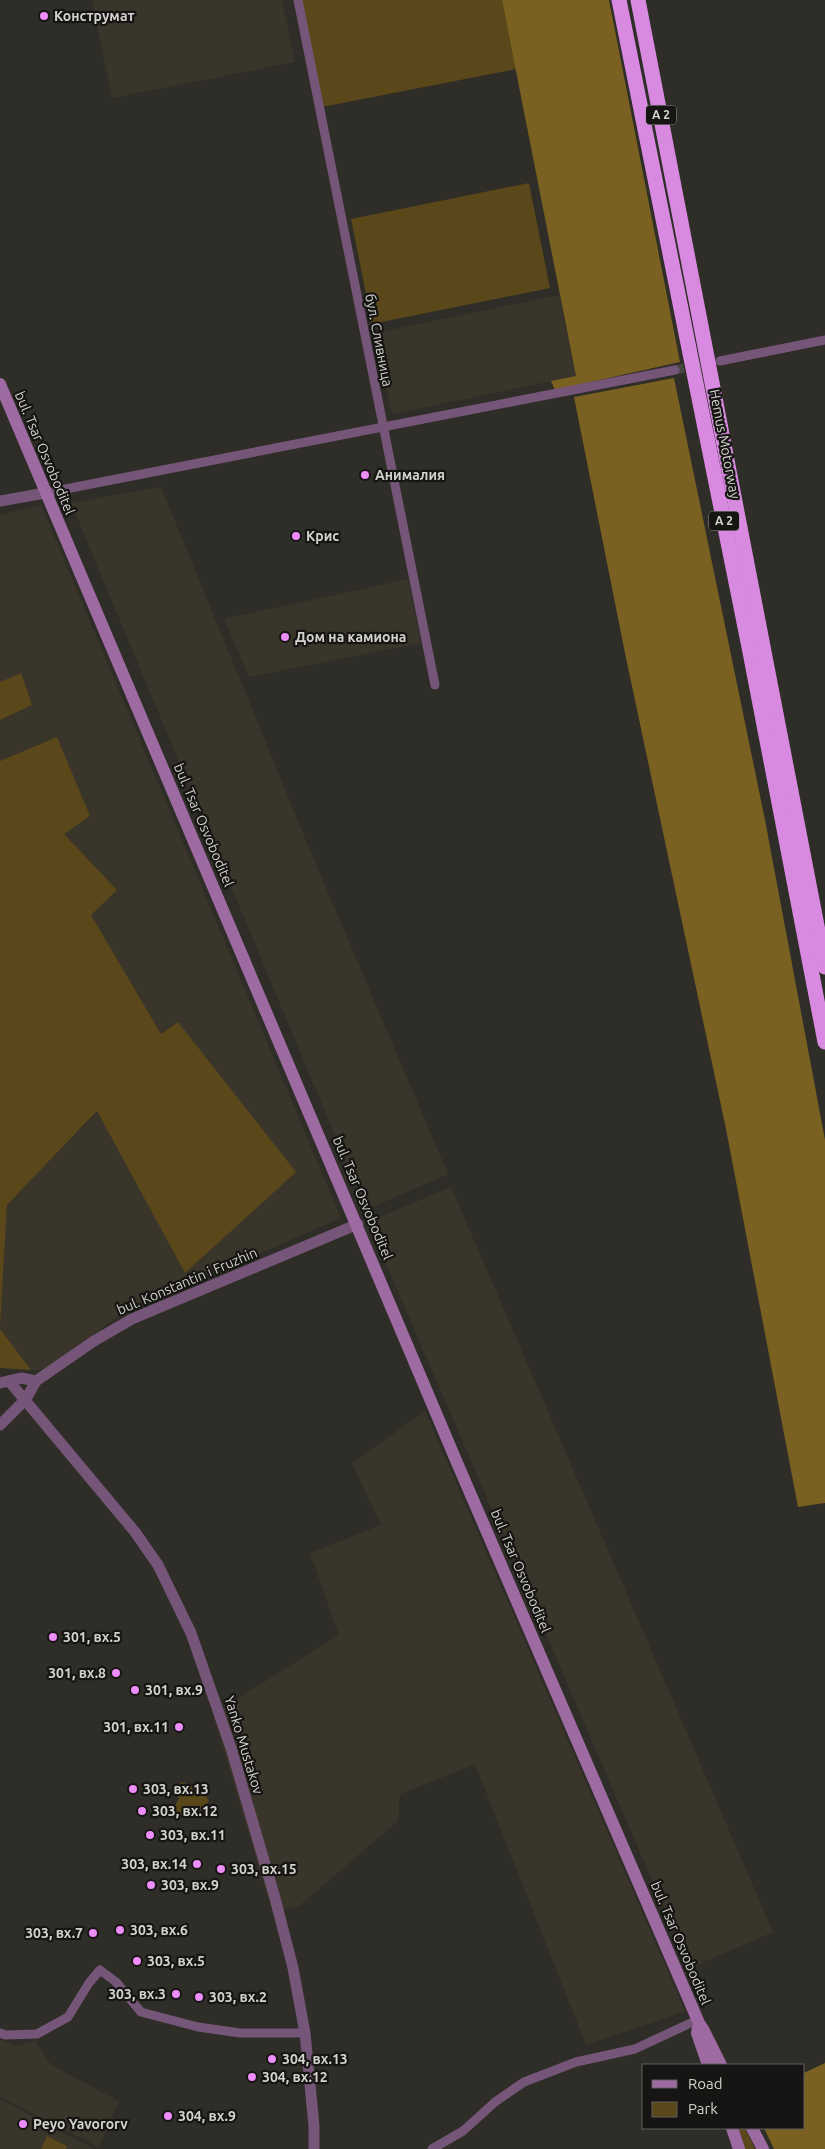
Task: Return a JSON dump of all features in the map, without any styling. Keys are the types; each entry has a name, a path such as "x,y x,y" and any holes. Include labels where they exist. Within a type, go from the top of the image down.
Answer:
{"highway":[{"name":"Hemus Motorway","path":"619,0 749,647 825,1042"},
{"name":"Hemus Motorway","path":"638,0 825,967"}],"main road":[{"name":"bul. Tsar Osvoboditel","path":"0,384 358,1224 462,1473 698,2022 704,2029 721,2064"},
{"name":"bul. Tsar Osvoboditel","path":"698,2022 697,2033 708,2064"},
{"path":"732,2129 739,2149"},
{"path":"753,2129 763,2149"}],"street":[{"name":"бул. Сливница","path":"298,0 435,685"},
{"path":"720,361 825,340"},
{"path":"0,501 675,370"},
{"name":"bul. Konstantin i Fruzhin","path":"0,1426 26,1399 36,1380 94,1341 132,1319 358,1224"},
{"path":"5,1382 21,1378 36,1380"},
{"name":"Yanko Mustakov","path":"5,1382 26,1399 135,1532 158,1565 191,1633 220,1713 275,1898 295,1976 305,2033 314,2126 314,2149"},
{"path":"0,2033 5,2035 37,2034 68,2017 89,1983 100,1970 116,1982 141,2012 198,2027 240,2033 305,2033"},
{"path":"432,2149 463,2130 496,2102 524,2082 576,2062 635,2048 698,2022"}],"shaded area":[{"path":"92,0 282,0 295,62 112,98"},
{"path":"502,0 609,0 680,362 555,390 551,381 576,376"},
{"path":"559,295 576,376 392,414 375,333"},
{"path":"674,378 765,820 825,1140 825,1503 798,1507 726,1129 626,658 574,397"},
{"path":"161,487 312,855 448,1174 366,1210 71,503"},
{"path":"41,505 341,1218 121,1314 48,1368 31,1370 0,1330 7,1205 98,1111 185,1272 178,1022 161,1034 90,915 116,890 64,834 57,737 0,761 0,720 32,705 21,673 0,682 0,515"},
{"name":"Дом на камиона","path":"408,579 421,643 249,677 224,619"},
{"path":"451,1187 773,1932 690,1968 368,1222"},
{"path":"425,1411 685,2011 586,2045 475,1764 400,1794 398,1821 299,1906 272,1912 213,1714 339,1635 310,1553 381,1525 352,1463"},
{"path":"0,2039 17,2046 35,2041 51,2065 119,2101 99,2147 0,2097"},
{"path":"825,2063 825,2149 774,2149 764,2129 805,2129 805,2073"},
{"name":"Peyo Yavororv","path":"0,2099 94,2149 0,2149"}],"green space":[{"path":"299,0 502,0 516,69 322,107"},
{"path":"529,183 550,288 372,324 351,219"},
{"path":"21,673 32,705 0,720 0,682"},
{"path":"57,737 90,816 64,834 117,890 91,915 161,1034 178,1022 296,1172 185,1273 97,1111 7,1205 0,1329 0,761"},
{"path":"0,1329 31,1370 0,1368"},
{"path":"181,1782 191,1785 195,1792 205,1794 209,1801 203,1810 193,1809 187,1817 178,1815 174,1808 179,1798 176,1790"},
{"path":"738,2129 745,2129 755,2149 745,2149"},
{"path":"47,2136 67,2146 66,2149 41,2149"}],"tunnel":[{"path":"675,370 697,365"}],"place":[{"name":"Конструмат","path":"44,16"},
{"name":"Анималия","path":"365,475"},
{"name":"Крис","path":"296,536"},
{"name":"Дом на камиона","path":"285,637"},
{"name":"301, вх.5","path":"53,1637"},
{"name":"301, вх.8","path":"116,1673"},
{"name":"301, вх.9","path":"135,1690"},
{"name":"301, вх.11","path":"179,1727"},
{"name":"303, вх.13","path":"133,1789"},
{"name":"303, вх.12","path":"142,1811"},
{"name":"303, вх.11","path":"150,1835"},
{"name":"303, вх.14","path":"197,1864"},
{"name":"303, вх.15","path":"221,1869"},
{"name":"303, вх.9","path":"151,1885"},
{"name":"303, вх.6","path":"120,1930"},
{"name":"303, вх.7","path":"93,1933"},
{"name":"303, вх.5","path":"137,1961"},
{"name":"303, вх.3","path":"176,1994"},
{"name":"303, вх.2","path":"199,1997"},
{"name":"304, вх.13","path":"272,2059"},
{"name":"304, вх.12","path":"252,2077"},
{"name":"304, вх.9","path":"168,2116"},
{"name":"Peyo Yavororv","path":"23,2124"}]}
